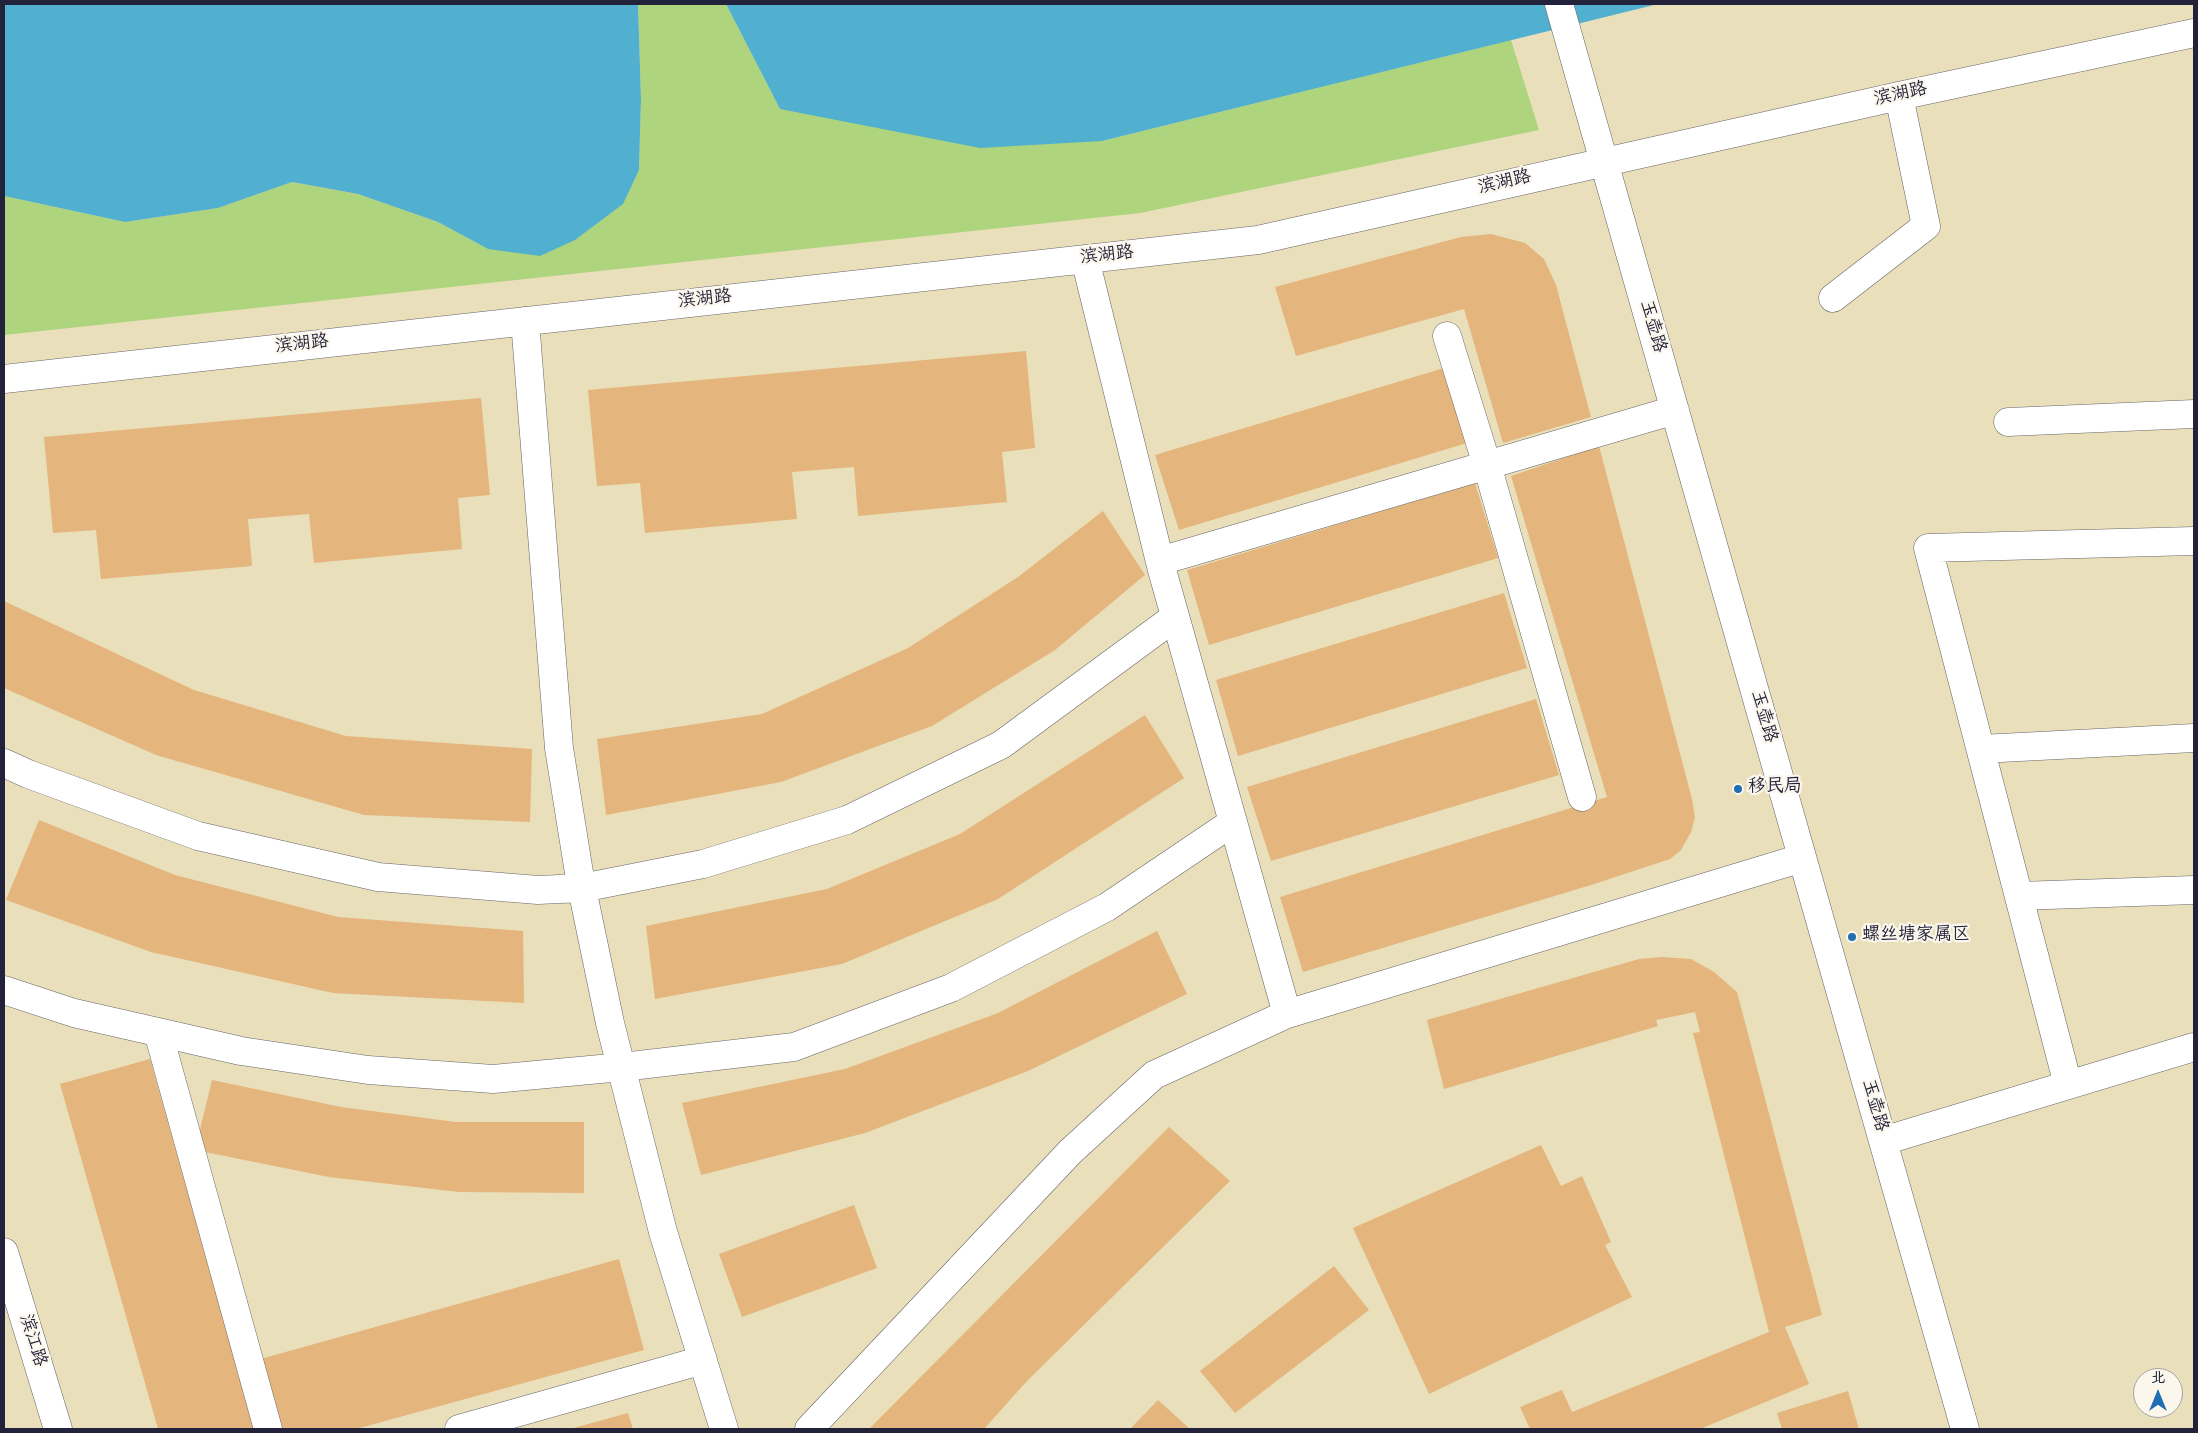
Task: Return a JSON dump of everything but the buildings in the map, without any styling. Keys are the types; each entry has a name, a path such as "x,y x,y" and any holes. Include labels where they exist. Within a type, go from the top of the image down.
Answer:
{"street":[{"name":"玉壶路","path":"1559,4 1965,1429"},
{"name":"滨湖路","path":"4,379 1258,240 1899,96 2194,33"},
{"path":"1833,298 1926,226 1899,96"},
{"path":"1084,259 1160,561 1286,1014"},
{"path":"525,321 558,748 582,888 622,1067 663,1232 724,1429"},
{"path":"1447,336 1487,466 1582,797"},
{"path":"1160,561 1675,410"},
{"path":"2008,422 2194,414"},
{"path":"2068,1085 1928,548 2194,541"},
{"path":"4,762 28,774 198,836 378,877 538,890 582,888 703,864 847,820 1001,745 1175,617"},
{"path":"1980,748 2194,738"},
{"path":"4,990 74,1012 241,1051 378,1071 493,1079 622,1067 794,1047 951,988 1107,907 1233,822"},
{"path":"809,1429 1070,1152 1154,1075 1286,1014 1802,858"},
{"path":"2019,896 2194,890"},
{"path":"158,1032 268,1429"},
{"path":"1883,1141 2194,1047"},
{"name":"滨江路","path":"4,1252 58,1429"},
{"path":"459,1429 703,1360"}],"green space":[{"path":"638,4 726,4 780,109 1102,141 1511,40 1539,130 1140,213 4,335 4,196 125,222 218,208 292,182 358,194 438,222 488,249 639,170 641,99"}],"water":[{"path":"4,4 638,4 641,99 639,170 623,204 575,240 540,256 488,249 438,222 358,194 292,182 218,208 125,222 4,196"},
{"path":"726,4 1658,4 1102,141 980,148 780,109"}],"place":[{"name":"移民局","path":"1738,789"},
{"name":"螺丝塘家属区","path":"1852,937"}]}
